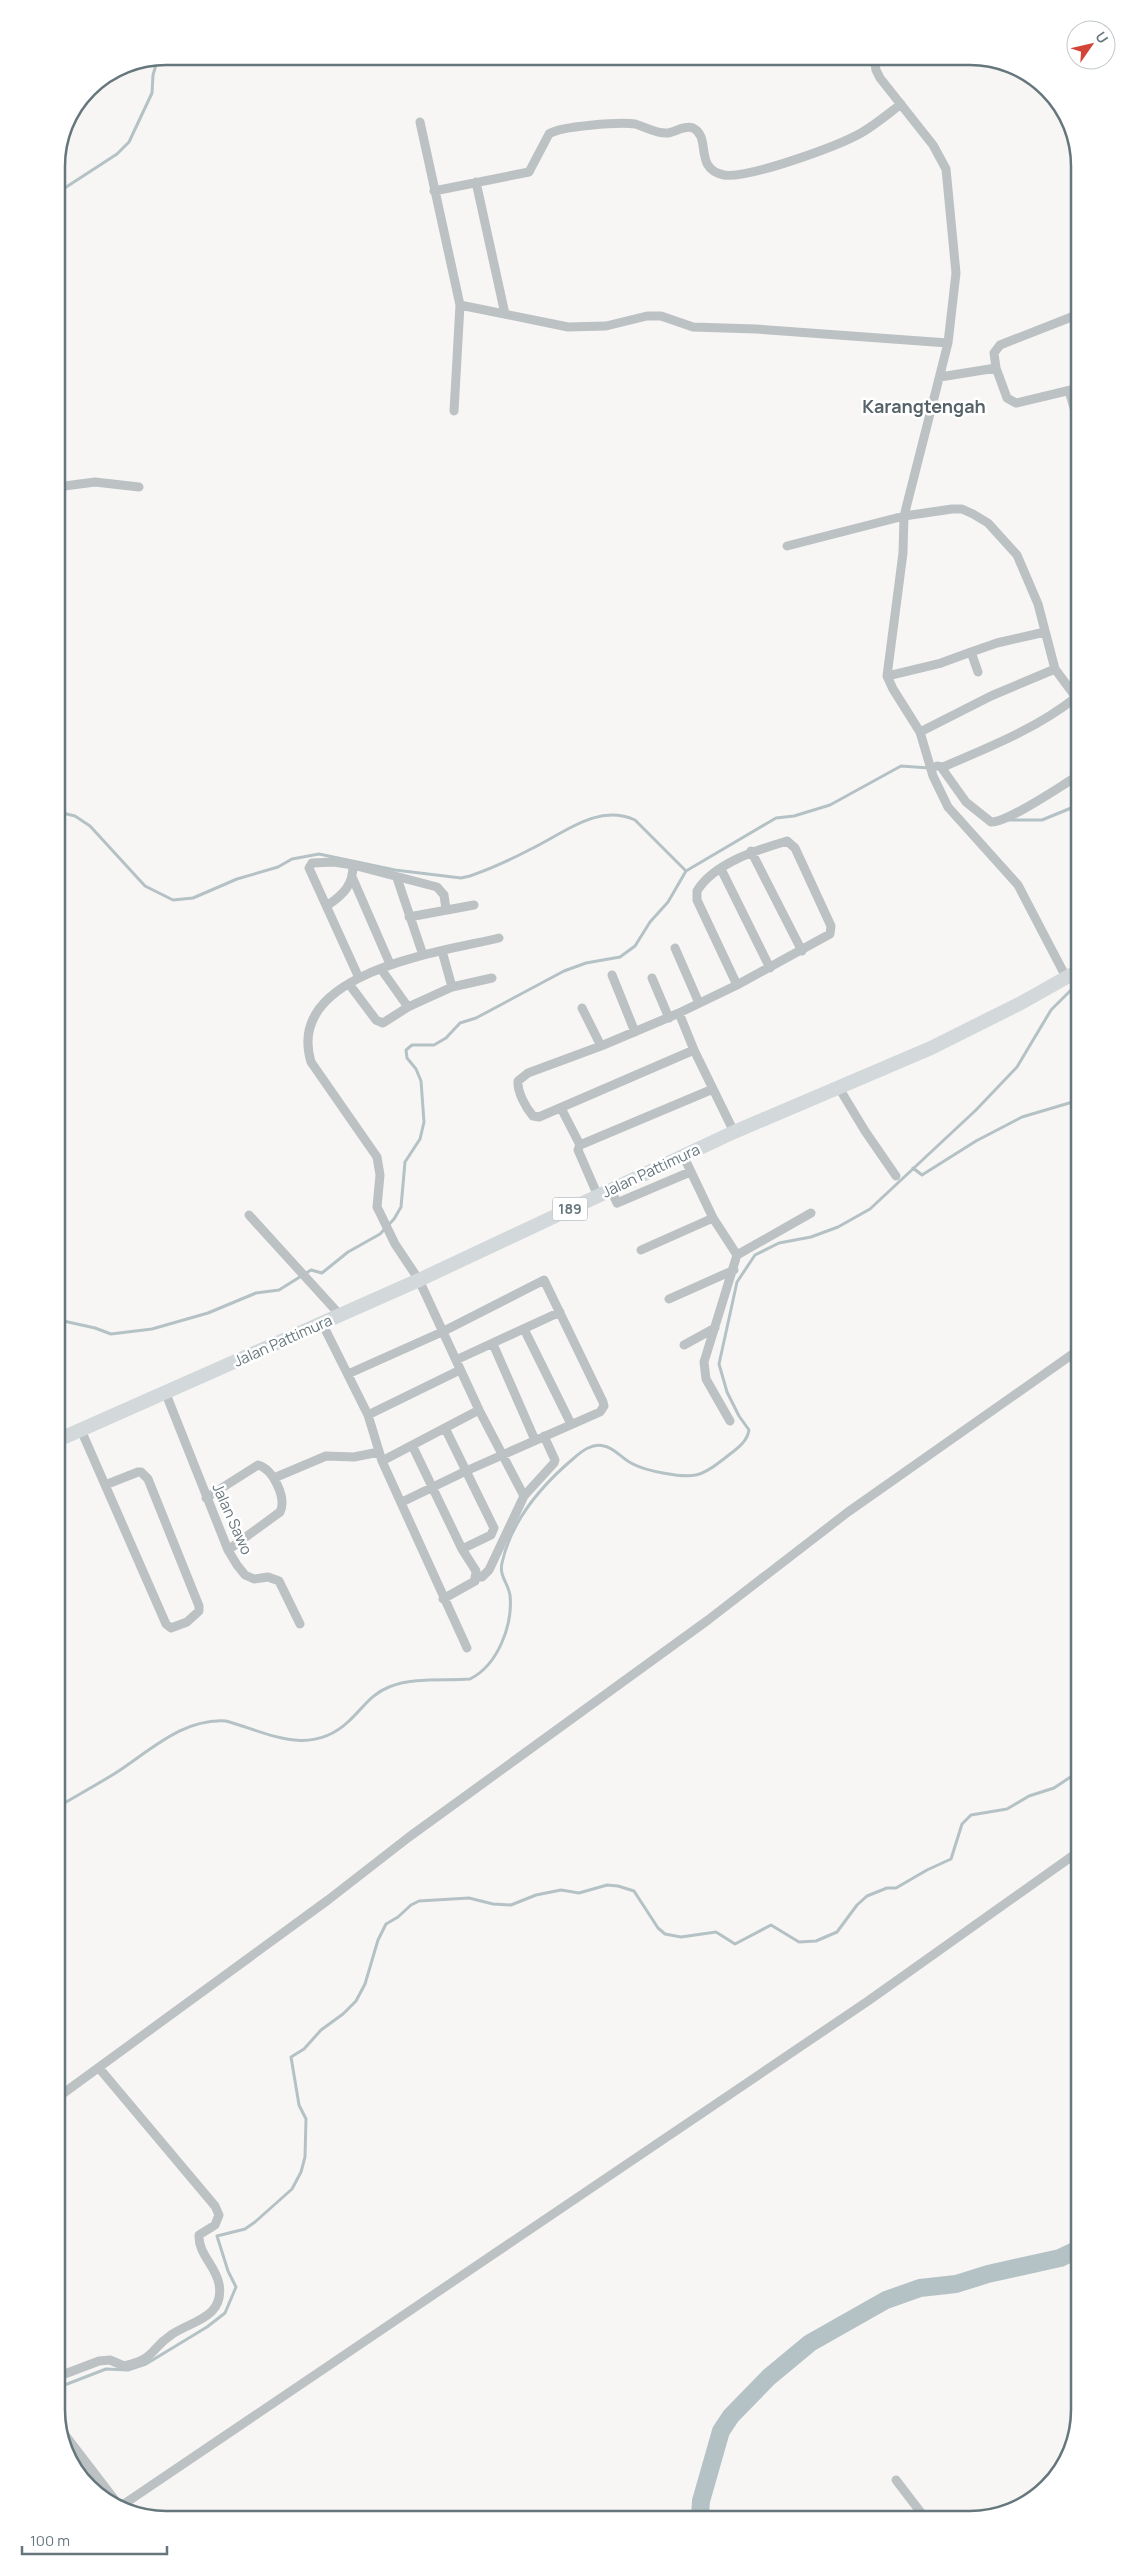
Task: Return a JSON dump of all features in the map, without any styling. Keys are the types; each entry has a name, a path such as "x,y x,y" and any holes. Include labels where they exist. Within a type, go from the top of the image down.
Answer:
{"main road":[{"name":"Jalan Pattimura","path":"65,1434 81,1430 166,1394 419,1280 683,1155 839,1088 983,1023 1071,974"}],"street":[{"path":"875,65 876,70 933,145 948,175 956,273 948,343 904,516 903,553 887,676 893,690 920,732 934,776 948,806 1018,885 1071,974"},
{"path":"434,191 529,172 549,134 555,130 581,126 634,124 658,132 669,133 690,127 703,140 705,159 715,171 725,175 751,171 819,151 861,133 901,104"},
{"path":"420,122 460,305 454,411"},
{"path":"476,182 506,314"},
{"path":"460,305 568,327 606,326 647,316 661,316 693,327 756,329 948,343"},
{"path":"1071,317 1000,344 994,353 996,368 1007,398 1016,403 1071,390"},
{"path":"940,377 996,368"},
{"path":"65,486 95,482 139,488"},
{"path":"787,546 904,516 962,509 988,523 1017,555 1033,587 1055,669 1071,691"},
{"path":"887,676 940,663 997,643 1045,632"},
{"path":"971,652 978,672"},
{"path":"920,732 991,696 1055,669"},
{"path":"930,765 941,767 1026,730 1060,710 1071,700"},
{"path":"941,767 966,802 992,822 998,822 1012,815 1071,780"},
{"path":"694,1050 546,1115 533,1116 519,1091 518,1081 528,1073 669,1018 737,985 770,968 830,934 831,926 795,848 787,841 752,851 721,869 700,886 695,896 737,985"},
{"path":"752,851 802,951"},
{"path":"359,978 328,904 310,872 310,865 319,861 353,865 437,887 444,895 446,909"},
{"path":"353,865 353,880 390,964"},
{"path":"721,869 770,968"},
{"path":"397,878 423,955"},
{"path":"328,904 340,896 353,880"},
{"path":"409,917 474,905"},
{"path":"499,938 390,964 359,978 325,1000 319,1008 312,1021 308,1050 311,1062 377,1157 380,1175 377,1207 387,1230 419,1280 479,1410 524,1496"},
{"path":"675,948 699,1003"},
{"path":"442,951 452,987"},
{"path":"381,969 408,1007"},
{"path":"612,975 635,1032"},
{"path":"349,984 380,1024 408,1007 452,987 492,978"},
{"path":"652,978 669,1018"},
{"path":"582,1008 601,1046"},
{"path":"679,1013 694,1050 734,1132"},
{"path":"839,1088 864,1132 896,1176"},
{"path":"580,1145 713,1089"},
{"path":"561,1108 580,1145 578,1150 598,1196"},
{"path":"683,1155 713,1218 737,1255 734,1270 708,1344 705,1370 710,1387 730,1421"},
{"path":"611,1190 617,1203 690,1172"},
{"path":"737,1255 811,1213"},
{"path":"249,1215 340,1315"},
{"path":"641,1250 713,1218"},
{"path":"669,1299 734,1270"},
{"path":"348,1374 442,1332 542,1280 546,1282 604,1406 600,1412 432,1486 402,1502"},
{"path":"456,1360 560,1312"},
{"path":"322,1323 368,1415 380,1457 467,1648"},
{"path":"684,1345 715,1328"},
{"path":"524,1329 570,1424"},
{"path":"493,1344 535,1440"},
{"path":"65,2092 320,1906 409,1837 708,1620 848,1512 1071,1355"},
{"path":"368,1415 460,1370"},
{"name":"Jalan Sawo","path":"166,1394 228,1550 245,1575 254,1579 268,1577 280,1581 300,1624"},
{"path":"274,1478 326,1456 380,1457 412,1446 479,1410"},
{"path":"445,1428 495,1532 462,1548"},
{"path":"81,1430 166,1624 171,1628 187,1622 199,1611 199,1606 148,1479 142,1472 138,1472 106,1485"},
{"path":"475,1577 482,1577 493,1563 524,1496 554,1463 555,1460 544,1436"},
{"path":"412,1446 462,1548 476,1571 475,1581 444,1599"},
{"path":"206,1498 258,1465 263,1466 274,1478 283,1503 280,1512 228,1550"},
{"path":"124,2502 868,2001 1071,1857"},
{"path":"65,2374 99,2361 110,2360 124,2366 149,2358 170,2335 203,2320 214,2310 220,2286 218,2277 198,2244 199,2235 215,2225 219,2215 215,2206 99,2068"},
{"path":"69,2440 114,2497"},
{"path":"896,2480 920,2511"}],"waterway":[{"path":"65,188 117,154 129,142 152,93 156,65"},
{"path":"65,814 75,816 90,826 145,886 173,900 193,898 237,879 278,867 292,859 319,854 395,870 461,878 509,860 581,822 607,815 635,820 686,871 776,818 794,816 830,805 901,766 929,768"},
{"path":"1008,820 1042,820 1071,808"},
{"path":"65,1321 95,1328 111,1334 152,1329 208,1313 256,1293 279,1290 311,1270 322,1273 348,1252 380,1234 394,1219 401,1207 405,1162 420,1139 424,1122 421,1081 416,1069 407,1058 406,1050 412,1045 434,1045 446,1038 460,1023 476,1018 564,971 586,963 620,957 635,946 650,922 668,902 686,871"},
{"path":"65,1803 114,1774 167,1738 195,1725 226,1721 289,1739 319,1738 334,1732 349,1721 372,1697 389,1687 418,1681 470,1679 480,1673 496,1654 502,1643 509,1619 510,1595 501,1568 506,1548 520,1518 540,1492 577,1455 595,1446 608,1447 639,1467 673,1475 690,1476 708,1470 740,1446 746,1439 749,1430 739,1416 727,1392 719,1364 737,1282 755,1255 779,1243 811,1237 838,1227 870,1209 976,1110 1017,1067 1051,1010 1071,990"},
{"path":"913,1168 922,1175 976,1141 1022,1117 1071,1102"},
{"path":"65,2385 106,2369 128,2370 146,2364 207,2327 225,2313 236,2287 228,2271 217,2236 245,2229 292,2189 301,2172 305,2157 306,2119 299,2105 291,2057 304,2049 321,2030 343,2014 356,2001 365,1984 378,1940 386,1924 398,1917 411,1905 419,1901 469,1898 493,1904 511,1905 536,1895 561,1890 579,1893 607,1885 634,1891 658,1928 665,1934 681,1937 716,1932 735,1944 771,1925 799,1942 816,1941 837,1932 857,1905 867,1896 887,1888 896,1888 951,1859 962,1824 971,1815 1007,1809 1029,1796 1054,1788 1071,1777"},
{"path":"700,2511 701,2501 721,2431 731,2416 769,2377 810,2343 886,2300 920,2288 956,2284 988,2274 1060,2258 1071,2253"}],"district":[{"name":"Karangtengah","path":"924,407"}]}
